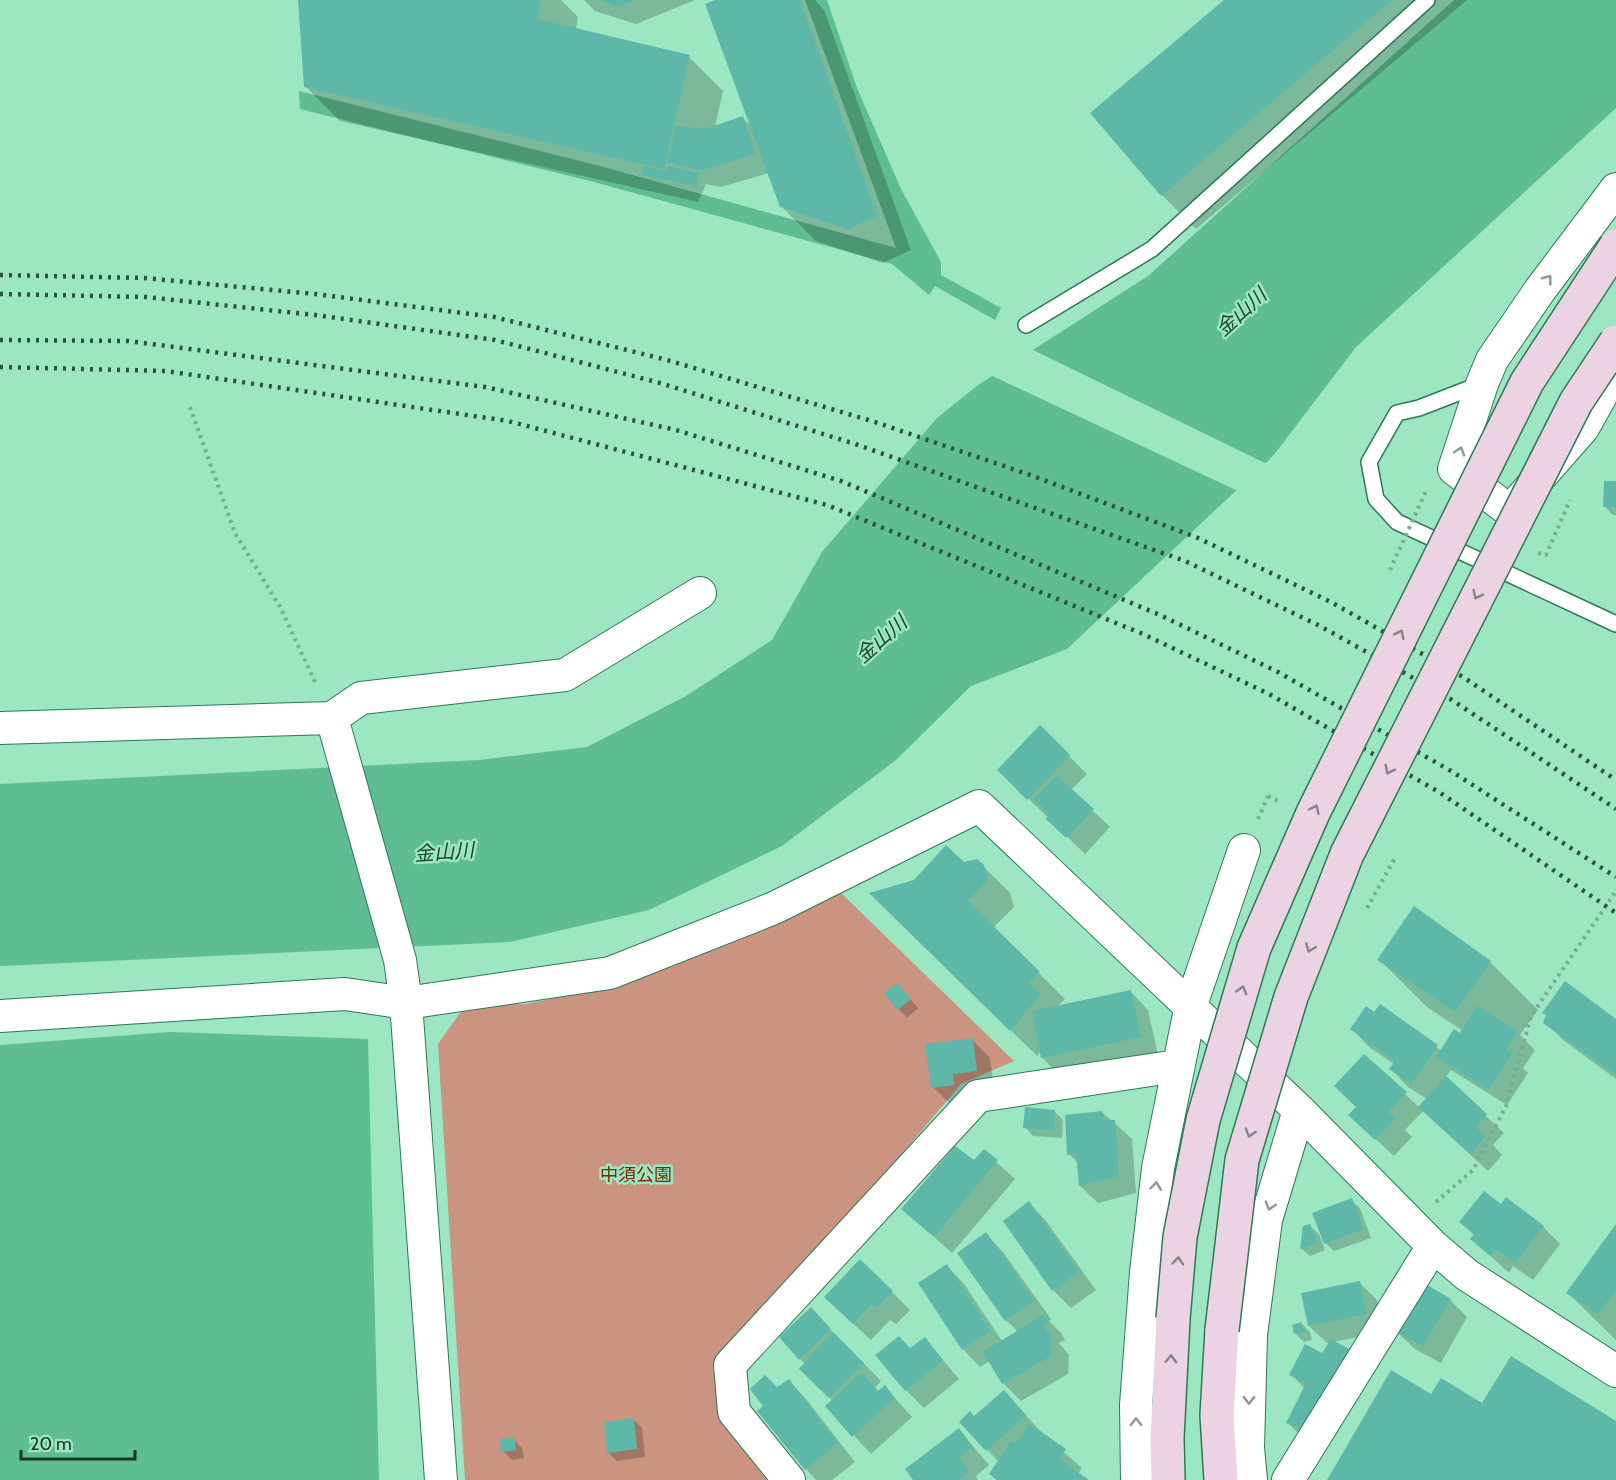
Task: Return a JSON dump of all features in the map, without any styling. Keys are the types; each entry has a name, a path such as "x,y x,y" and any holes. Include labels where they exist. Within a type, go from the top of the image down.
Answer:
{"street":[{"path":"1616,189 1540,290 1492,360 1454,469 1510,511 1583,428 1616,369"},
{"path":"1168,1480 1167,1438 1180,1237 1203,1120 1254,948 1313,813 1527,382 1616,246"},
{"path":"1221,1480 1217,1414 1222,1330 1242,1160 1291,997 1347,854 1576,402 1616,342"},
{"path":"0,728 332,718 361,698 565,675 700,593"},
{"path":"332,718 400,960 406,1003 441,1480"},
{"path":"0,1016 345,994 406,1003 610,973 774,908 979,806 1191,1005 1299,1110 1432,1246 1467,1275 1616,1371"},
{"path":"1137,1480 1136,1406 1146,1272 1158,1168 1191,1005 1244,850"},
{"path":"789,1480 734,1412 730,1365 978,1096 1177,1066"},
{"path":"1251,1480 1248,1448 1251,1335 1266,1220 1299,1110"},
{"path":"1288,1480 1432,1246"}],"lane":[{"path":"1026,325 1152,249 1427,0"},
{"path":"1482,384 1419,408 1397,413 1369,462 1376,499 1397,522 1616,624"}],"path":[{"path":"190,407 235,533 280,607 332,718"},
{"path":"1364,915 1396,856"},
{"path":"1434,1204 1473,1170 1506,1106 1531,1016 1616,891"}],"green space":[{"name":"中須公園","path":"841,893 1014,1061 961,1084 716,1373 718,1410 748,1450 780,1480 465,1480 438,1044 465,1006 526,1004 618,985 733,940"}],"water":[{"path":"805,0 827,0 857,88 901,189 941,262 941,275 1001,308 995,320 935,286 929,295 892,264 598,183 300,109 299,91 600,166 896,248"},
{"name":"金山川","path":"1454,0 1616,0 1616,108 1356,347 1273,456 1067,649 971,686 896,760 782,846 649,910 510,942 0,966 0,784 479,760 587,747 686,696 772,640 822,552 937,418 978,385 1148,276"},
{"path":"170,1032 368,1039 379,1480 0,1480 0,1045"}],"pier":[{"path":"1029,348 1269,465 1240,492 988,374"}],"building":[{"path":"298,0 541,0 537,19 690,55 664,169 304,87"},
{"path":"598,0 634,0 618,7"},
{"path":"715,0 800,0 877,216 848,229 780,207 705,4"},
{"path":"1224,0 1392,0 1161,196 1090,113"},
{"path":"743,116 756,154 702,170 667,163 676,126 705,129"},
{"path":"644,166 666,171 667,166 699,173 696,186 642,175"},
{"path":"1604,481 1616,481 1616,507 1603,507"},
{"path":"1040,725 1070,755 1027,800 997,770"},
{"path":"1057,776 1094,809 1066,838 1046,819 1050,814 1034,799"},
{"path":"946,845 964,862 977,859 984,865 988,880 968,901 1040,972 1029,983 1041,994 1010,1031 869,893 914,880"},
{"path":"1414,906 1491,961 1455,1012 1377,960"},
{"path":"1565,981 1616,1019 1616,1075 1543,1023 1546,1015 1542,1013"},
{"path":"897,983 911,999 897,1010 884,993"},
{"path":"1131,990 1141,1037 1041,1058 1032,1011"},
{"path":"1380,1004 1438,1045 1411,1084 1389,1069 1395,1061 1350,1029 1366,1006 1374,1012"},
{"path":"1476,1006 1518,1031 1506,1050 1512,1054 1489,1089 1436,1057 1454,1029 1460,1033"},
{"path":"973,1038 977,1071 953,1074 954,1085 931,1088 925,1044"},
{"path":"1364,1054 1407,1092 1388,1112 1396,1118 1375,1140 1348,1115 1356,1107 1334,1086"},
{"path":"1446,1076 1487,1114 1476,1127 1485,1136 1470,1154 1418,1107"},
{"path":"1025,1107 1055,1110 1054,1130 1023,1128"},
{"path":"1102,1111 1104,1120 1115,1120 1119,1176 1079,1186 1076,1154 1067,1155 1065,1115"},
{"path":"955,1146 974,1160 984,1149 998,1160 934,1237 901,1209"},
{"path":"1484,1191 1501,1204 1506,1197 1544,1226 1515,1263 1495,1249 1490,1256 1470,1239 1474,1234 1459,1222"},
{"path":"1352,1198 1363,1229 1324,1244 1312,1213"},
{"path":"1029,1201 1079,1272 1052,1291 1003,1221"},
{"path":"1310,1224 1318,1242 1300,1249 1303,1226"},
{"path":"1616,1224 1616,1290 1598,1314 1566,1293"},
{"path":"986,1232 1034,1301 1005,1321 957,1253"},
{"path":"860,1259 893,1291 877,1308 872,1304 853,1324 824,1297"},
{"path":"947,1264 991,1331 962,1350 918,1283"},
{"path":"1360,1281 1366,1314 1308,1326 1301,1293"},
{"path":"1424,1283 1451,1299 1423,1346 1396,1332"},
{"path":"811,1307 831,1329 799,1360 779,1337"},
{"path":"1044,1314 1048,1321 1043,1325 1051,1336 1051,1356 1002,1384 983,1352"},
{"path":"1301,1322 1304,1331 1294,1334 1292,1325"},
{"path":"833,1332 864,1363 829,1398 799,1369"},
{"path":"899,1336 910,1348 925,1337 943,1360 905,1391 875,1355"},
{"path":"1331,1339 1351,1350 1305,1431 1286,1423 1306,1383 1289,1375 1305,1344 1322,1353"},
{"path":"1511,1356 1616,1421 1616,1480 1327,1480 1391,1370 1431,1394 1441,1378 1482,1403"},
{"path":"862,1373 878,1391 885,1385 895,1398 852,1437 825,1406"},
{"path":"765,1375 777,1387 789,1379 838,1443 805,1470 757,1411 763,1406 750,1389"},
{"path":"1004,1390 1026,1415 986,1451 959,1422 970,1411 974,1416"},
{"path":"634,1418 637,1449 607,1453 604,1422"},
{"path":"1030,1424 1066,1449 1059,1459 1089,1480 997,1480 989,1474 1011,1441 1015,1444"},
{"path":"959,1428 973,1447 959,1458 969,1472 959,1480 913,1480 905,1469"},
{"path":"514,1437 516,1450 501,1452 500,1439"}],"railway":[{"path":"0,275 144,278 315,294 494,317 667,360 875,422 1033,476 1198,538 1331,602 1463,677 1616,780"},
{"path":"0,294 146,297 315,315 495,340 660,383 855,444 1185,561 1320,626 1449,698 1616,809"},
{"path":"0,340 128,341 485,387 676,430 841,481 1160,615 1278,672 1451,771 1616,877"},
{"path":"0,367 166,371 508,421 827,505 1143,634 1269,694 1439,792 1616,913"}]}
